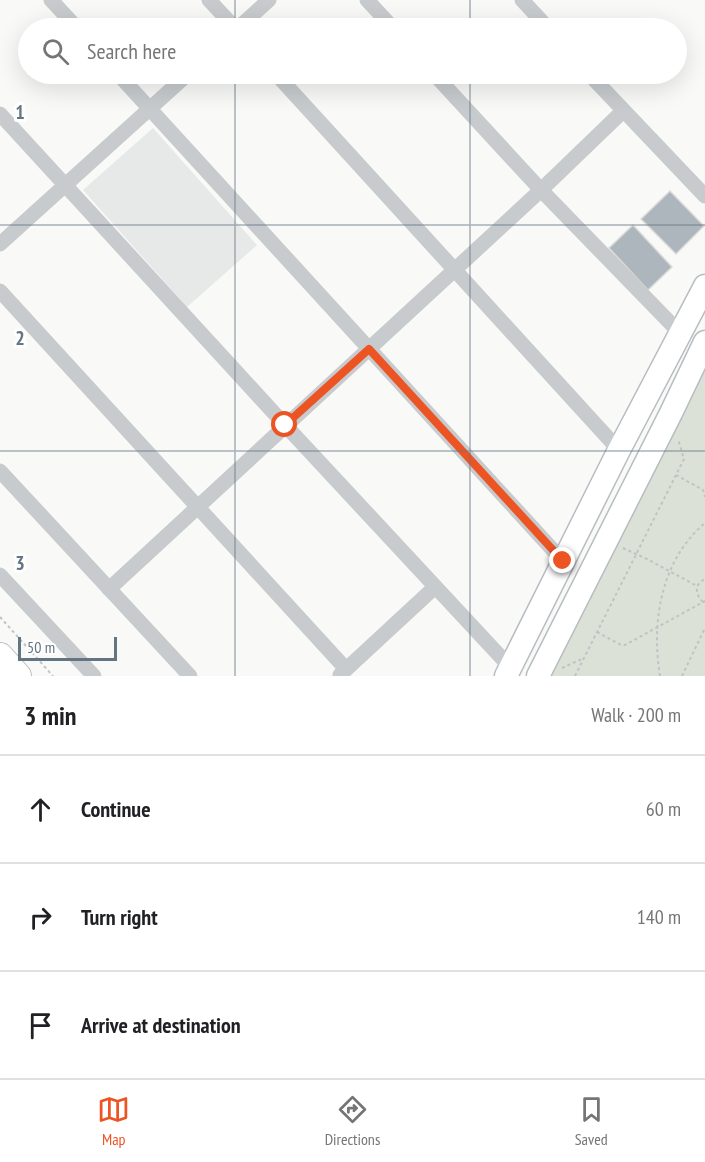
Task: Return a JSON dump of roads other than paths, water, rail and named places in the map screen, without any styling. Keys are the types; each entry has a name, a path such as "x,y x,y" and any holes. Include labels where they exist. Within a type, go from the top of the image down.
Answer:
{"main road":[{"path":"509,672 619,450 705,285"},
{"path":"538,676 705,342"},
{"path":"0,656 18,676"}],"street":[{"path":"51,0 68,18"},
{"path":"209,0 226,18"},
{"path":"248,18 269,0"},
{"path":"367,0 384,18"},
{"path":"522,0 539,18"},
{"path":"127,84 563,561"},
{"path":"0,244 177,84"},
{"path":"285,84 619,450"},
{"path":"444,84 541,190 680,333"},
{"path":"598,84 705,196"},
{"path":"109,590 541,190 623,111"},
{"path":"0,114 435,587 509,672"},
{"path":"0,291 197,507 342,672 435,587"},
{"path":"0,471 190,676"},
{"path":"0,575 94,676"}]}
